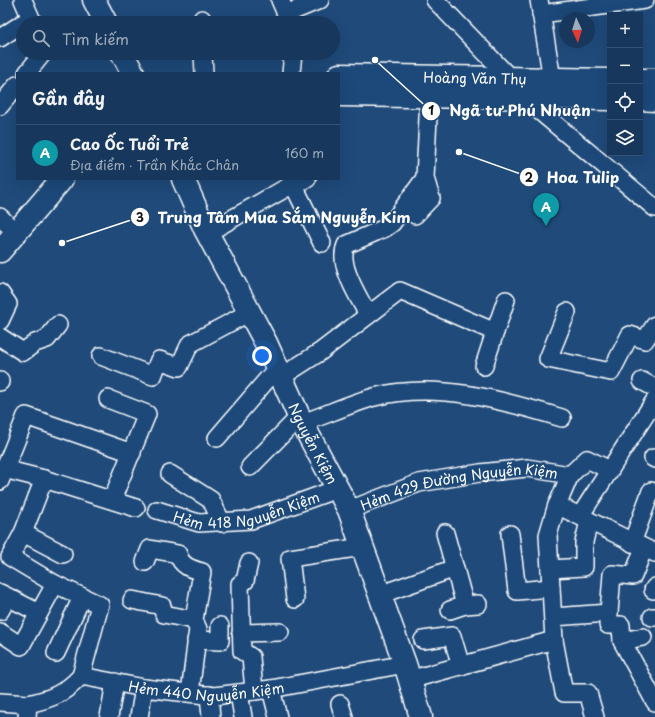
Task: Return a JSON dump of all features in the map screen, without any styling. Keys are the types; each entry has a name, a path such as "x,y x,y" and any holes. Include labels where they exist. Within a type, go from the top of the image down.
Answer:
{"main road":[{"path":"94,0 102,16"},
{"path":"126,60 132,72"},
{"name":"Hoàng Văn Thụ","path":"340,75 607,80"},
{"path":"643,80 655,80"},
{"name":"Hoàng Văn Thụ","path":"340,95 607,99"},
{"path":"643,100 655,100"},
{"path":"2,224 44,180"},
{"path":"0,251 61,180"},
{"name":"Nguyễn Kiệm","path":"183,180 207,232 266,343 300,420 349,510 407,672 419,717"}],"street":[{"path":"23,0 27,16"},
{"path":"285,12 320,0"},
{"path":"435,0 510,78"},
{"path":"552,79 540,7 644,0"},
{"path":"0,38 16,29"},
{"path":"28,72 37,60"},
{"path":"203,60 204,72"},
{"path":"291,72 292,60"},
{"path":"0,106 16,86"},
{"path":"415,215 431,198 425,178 429,97"},
{"path":"524,98 655,208"},
{"path":"368,315 347,273 344,249 346,245 385,228 392,223 425,178"},
{"path":"207,232 300,182 322,243"},
{"path":"216,438 279,373 320,352 400,291 495,332"},
{"path":"0,293 8,304 0,321"},
{"path":"484,366 506,300"},
{"path":"101,356 152,376 159,360 179,367 190,344 250,312"},
{"path":"567,312 548,359 611,372 616,358 630,335 645,340 655,325"},
{"path":"0,337 23,352 35,343 47,339 58,325"},
{"path":"250,467 300,420 374,397 406,392 463,393 513,403 562,418"},
{"path":"108,399 148,414 112,500"},
{"path":"550,569 584,567 584,519 610,470 655,400"},
{"path":"132,453 26,416 3,466 136,508"},
{"path":"595,717 588,693 564,693 554,640 548,535 557,505 570,475 587,459 610,470"},
{"name":"Hẻm 429 Đường Nguyễn Kiệm","path":"349,510 419,483 480,472 527,468 570,475"},
{"path":"170,474 211,500 222,523"},
{"path":"0,702 28,710 50,699 72,685 81,676 100,605 55,584 10,557 23,533 44,479"},
{"name":"Hẻm 418 Nguyễn Kiệm","path":"156,510 199,523 222,523 251,520 337,490"},
{"path":"651,491 644,548 633,576 612,574 608,625 621,625 622,641 655,702"},
{"path":"557,505 644,548"},
{"path":"23,533 63,554"},
{"path":"445,533 464,606"},
{"path":"510,534 517,591 551,588"},
{"path":"294,599 290,558 362,547"},
{"path":"145,562 150,549 178,554 179,559 189,569 202,572 194,620 198,629 190,693"},
{"path":"243,717 251,657 242,652 240,584 245,581 249,563"},
{"path":"379,595 455,568"},
{"path":"0,632 21,646 55,584"},
{"path":"56,654 82,597"},
{"path":"3,600 39,613"},
{"path":"132,600 162,606 164,614 194,620"},
{"path":"553,617 609,613"},
{"path":"196,640 220,641 220,626"},
{"path":"242,633 280,632"},
{"path":"423,640 452,636 461,666"},
{"path":"622,641 643,637"},
{"name":"Hẻm 440 Nguyễn Kiệm","path":"81,676 144,688 209,695 246,692 461,666 554,640"},
{"path":"109,717 115,682"},
{"path":"139,717 144,688"},
{"path":"271,689 278,717"},
{"path":"209,695 211,717"}],"place":[{"name":"Ngã tư Phú Nhuận","path":"375,60"},
{"name":"Hoa Tulip","path":"459,152"},
{"name":"Cao Ốc Tuổi Trẻ","path":"546,226"},
{"name":"Trung Tâm Mua Sắm Nguyễn Kim","path":"62,243"}]}
